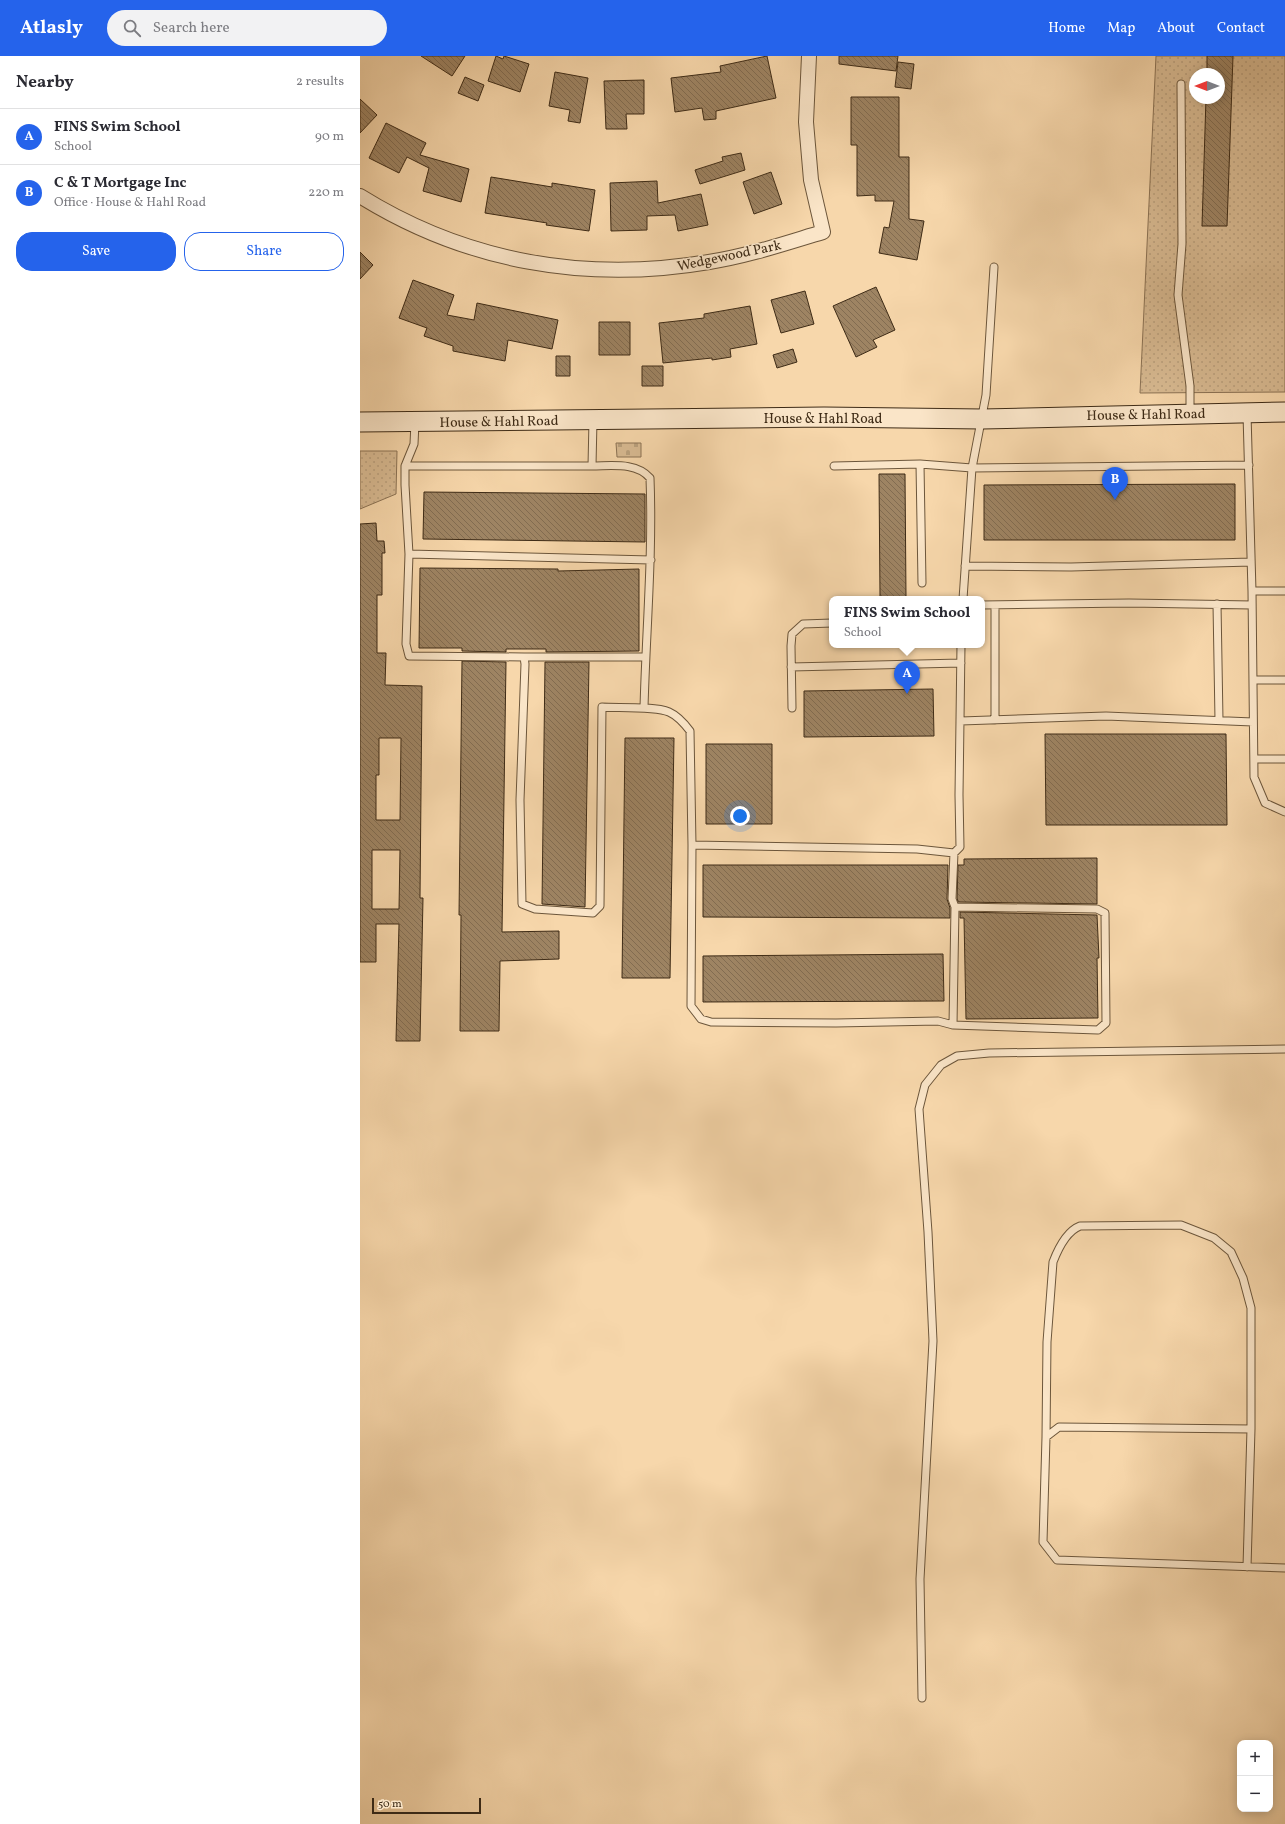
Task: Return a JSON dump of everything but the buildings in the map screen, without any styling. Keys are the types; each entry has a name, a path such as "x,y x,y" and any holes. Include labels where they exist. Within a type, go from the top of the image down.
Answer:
{"street":[{"name":"Wedgewood Park","path":"360,196 424,230 470,248 514,260 565,268 614,271 664,269 710,262 764,250 823,232 811,180 806,130 809,56"},
{"name":"House & Hahl Road","path":"360,422 824,417 982,419 1285,412"}],"lane":[{"path":"1180,84 1182,244 1178,295 1190,386 1190,413"},
{"path":"962,596 972,468 986,395 994,267"},
{"path":"1247,412 1252,591 1254,777 1265,803 1285,812"},
{"path":"592,466 593,420"},
{"path":"415,422 414,444 405,466 409,554 406,644 409,656 645,657"},
{"path":"834,466 920,464 972,468 1249,465"},
{"path":"920,464 922,583"},
{"path":"405,466 625,466 644,471 650,478 651,560 645,657 644,708"},
{"path":"409,554 651,560"},
{"path":"965,566 1071,567 1251,562"},
{"path":"1252,591 1285,591"},
{"path":"985,605 1129,603 1252,605"},
{"path":"1217,604 1219,720"},
{"path":"995,605 995,720"},
{"path":"792,708 792,634 803,624 829,623"},
{"path":"692,845 917,848 954,852 960,847 959,795 961,648"},
{"path":"524,657 520,800 522,904 535,909 592,912 600,906 602,707 644,708 668,712 682,721 690,731 692,845 691,1006 701,1019 711,1022 812,1023 938,1021 953,1025 1098,1030 1106,1023 1105,913 1097,908 955,908"},
{"path":"791,667 961,663"},
{"path":"1252,680 1285,680"},
{"path":"961,721 1106,716 1253,722"},
{"path":"1254,759 1285,759"},
{"path":"953,1025 955,908 952,899 954,852"},
{"path":"922,1698 920,1579 933,1341 928,1232 918,1110 925,1086 941,1065 957,1056 989,1053 1285,1049"},
{"path":"1248,1567 1251,1429 1251,1308 1243,1278 1231,1252 1214,1238 1181,1225 1080,1226 1074,1229 1056,1253 1053,1262 1047,1342 1046,1437 1042,1542 1057,1560 1248,1567 1285,1568"},
{"path":"1046,1437 1059,1427 1251,1429"}],"green space":[{"path":"1156,56 1285,56 1285,392 1140,393"},
{"path":"616,443 641,443 641,457 617,457"},
{"path":"360,451 397,451 396,494 360,509"}],"place":[{"name":"C & T Mortgage Inc","path":"1115,500"},
{"name":"FINS Swim School","path":"907,694"}]}
